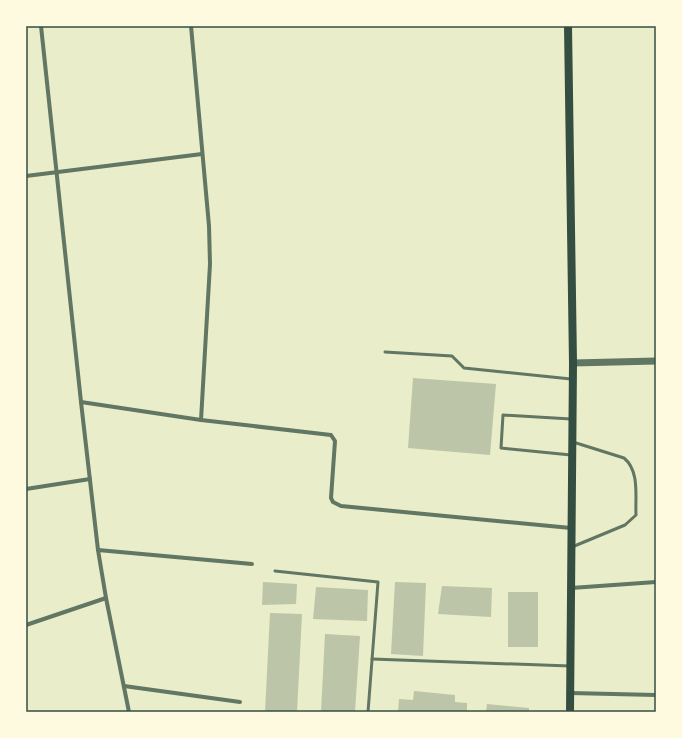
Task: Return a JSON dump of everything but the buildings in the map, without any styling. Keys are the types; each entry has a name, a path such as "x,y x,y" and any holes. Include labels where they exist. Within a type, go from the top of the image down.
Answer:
{"main road":[{"path":"568,26 573,363 570,712"}],"street":[{"path":"41,26 98,550 129,712"},
{"path":"191,26 209,226 210,264 201,420"},
{"path":"26,176 202,154"},
{"path":"573,363 656,362"},
{"path":"81,402 201,420 331,435 335,441 331,498 336,505 571,528"},
{"path":"26,489 90,479"},
{"path":"98,550 252,564"},
{"path":"570,588 656,582"},
{"path":"26,625 106,598"},
{"path":"124,686 240,702"},
{"path":"570,693 656,695"}],"lane":[{"path":"385,352 452,356 464,368 573,379"},
{"path":"572,455 501,448 503,414 573,420"},
{"path":"571,548 625,524 636,515 635,478 630,463 624,458 572,442"},
{"path":"275,571 378,582 368,712"},
{"path":"372,659 570,666"}]}
